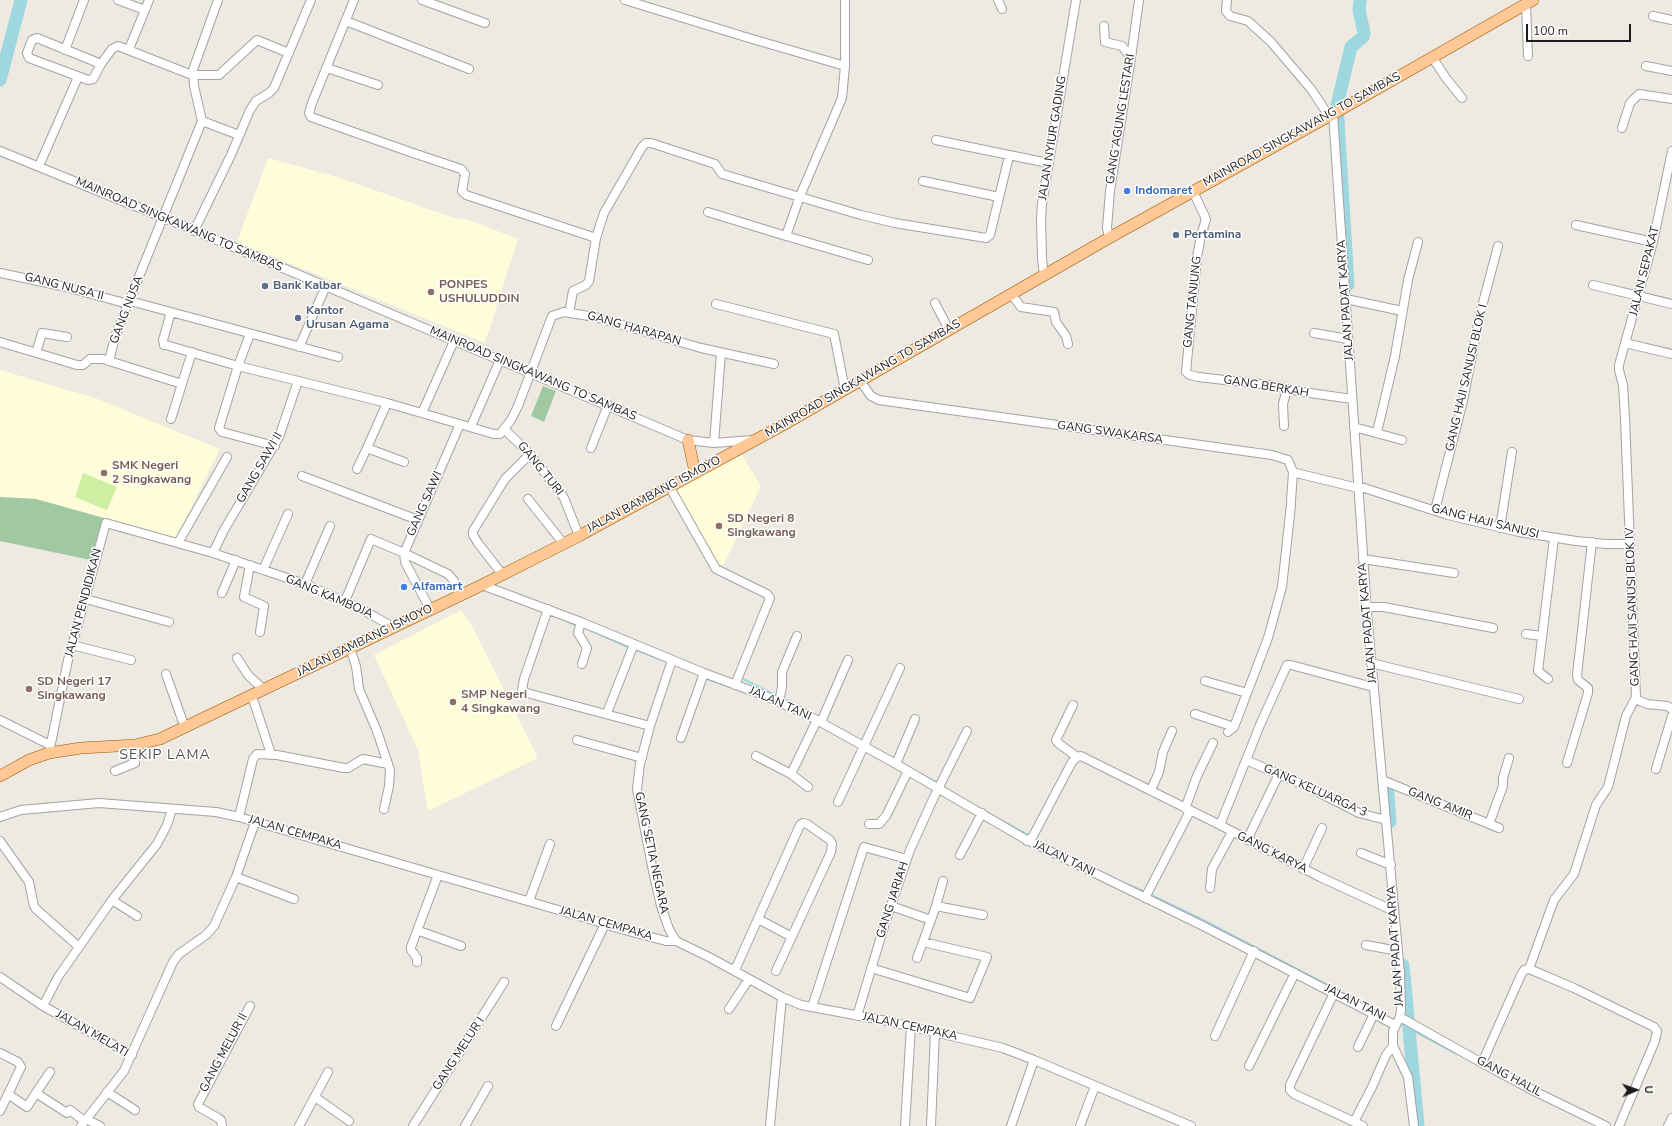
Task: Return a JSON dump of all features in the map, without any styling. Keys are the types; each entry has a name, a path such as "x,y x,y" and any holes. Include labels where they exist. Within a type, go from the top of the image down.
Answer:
{"main road":[{"name":"MAINROAD SINGKAWANG TO SAMBAS","path":"758,439 845,390 863,386 949,330 1013,297 1044,276 1109,238 1334,113 1529,2"},
{"name":"JALAN BAMBANG ISMOYO","path":"0,776 49,749 81,748 133,753 185,728 254,702 264,690 352,652 393,628 430,609 460,595 485,586 502,574 579,536 758,439"},
{"path":"688,440 695,472"}],"street":[{"path":"65,50 84,0"},
{"path":"118,0 145,10"},
{"path":"129,49 149,0"},
{"path":"218,0 199,50 192,75 202,121 239,135"},
{"path":"194,231 250,110 256,101 274,88 311,0"},
{"path":"354,0 309,110 309,114 314,118 461,169 465,174 462,191 466,195 596,238"},
{"path":"422,0 485,23"},
{"path":"625,0 740,36 845,66"},
{"path":"786,236 800,196 842,98 845,66 845,0"},
{"path":"998,0 1002,9"},
{"name":"JALAN NYIUR GADING","path":"1044,276 1041,219 1048,163 1076,0"},
{"name":"GANG AGUNG LESTARI","path":"1109,238 1107,228 1110,191 1139,0"},
{"path":"1227,0 1226,11 1230,16 1248,21 1271,42 1334,113"},
{"path":"1528,56 1529,2"},
{"path":"1653,16 1672,20"},
{"path":"346,21 469,69"},
{"path":"1104,26 1105,42 1122,46 1131,58"},
{"path":"101,64 34,38 27,56 88,80 93,79 101,64 114,47 118,46 129,49 192,75 219,75 258,40 289,53"},
{"path":"1432,57 1462,98"},
{"path":"1646,66 1672,71"},
{"path":"327,68 378,85"},
{"path":"40,166 78,77"},
{"path":"1622,128 1630,103 1639,94 1672,99"},
{"name":"JALAN PADAT KARYA","path":"1334,113 1352,399 1356,427 1374,664 1373,688 1391,865 1402,1003 1393,1037 1393,1046"},
{"name":"GANG NUSA","path":"109,361 115,337 202,121"},
{"path":"936,140 1048,163"},
{"path":"569,313 573,291 586,285 589,281 596,238 604,213 642,147 646,143 651,143 716,164 722,174 884,220 986,238 990,235 1009,156"},
{"name":"MAINROAD SINGKAWANG TO SAMBAS","path":"0,151 40,166 326,286 688,440 714,443 758,439"},
{"name":"JALAN SEPAKAT","path":"1625,343 1653,242 1672,151"},
{"path":"923,181 998,197"},
{"name":"GANG TANJUNG","path":"1186,368 1197,257 1206,219 1193,192"},
{"path":"708,212 868,260"},
{"path":"1576,225 1653,242"},
{"path":"1376,433 1395,356 1402,311 1418,242"},
{"name":"GANG HAJI SANUSI BLOK I","path":"1435,510 1461,408 1480,314 1498,246"},
{"name":"GANG NUSA II","path":"0,272 171,312 338,358"},
{"path":"1593,285 1672,304"},
{"path":"299,347 326,286"},
{"path":"1013,297 1019,306 1054,312 1056,322 1066,336 1068,344"},
{"path":"1346,299 1402,311"},
{"path":"935,303 949,330"},
{"path":"716,304 834,334 845,390"},
{"path":"171,312 163,340 164,345 238,366 387,403 494,434 500,434 518,406 530,372"},
{"name":"GANG HARAPAN","path":"530,372 552,316 564,312 595,316 658,336 721,353 774,364"},
{"path":"1314,332 1348,339"},
{"path":"36,353 42,334 67,337"},
{"path":"250,334 221,417 219,430 275,446"},
{"path":"422,413 454,341"},
{"path":"0,342 80,366 90,359 109,361 182,384"},
{"path":"1625,343 1672,354"},
{"name":"GANG HAJI SANUSI BLOK IV","path":"1482,1063 1522,972 1529,969 1554,900 1574,874 1596,805 1608,787 1626,716 1635,699 1634,617 1624,394 1619,370 1625,343"},
{"path":"171,419 192,352"},
{"path":"714,443 721,353"},
{"path":"472,424 500,360"},
{"name":"GANG BERKAH","path":"1186,368 1186,372 1190,375 1352,399"},
{"name":"GANG SAWI II","path":"213,553 237,508 275,446 284,425 298,381"},
{"name":"GANG SWAKARSA","path":"863,386 874,398 886,402 1272,455 1288,460 1293,472"},
{"path":"1284,426 1283,404 1288,389"},
{"path":"357,469 387,403"},
{"path":"591,448 608,405"},
{"name":"GANG SAWI","path":"404,553 460,424"},
{"path":"1356,427 1402,440"},
{"name":"GANG TURI","path":"504,429 545,471 564,498 579,536"},
{"path":"367,448 404,462"},
{"path":"1500,528 1512,452"},
{"path":"502,574 478,543 473,535 473,531 505,479 530,454"},
{"path":"213,553 178,543 227,457"},
{"path":"1196,714 1231,729 1247,693 1268,638 1282,587 1293,472 1360,488"},
{"path":"302,476 418,520"},
{"path":"669,486 716,569 767,594 770,598 737,682"},
{"name":"GANG HAJI SANUSI","path":"1360,488 1500,528 1554,538 1630,544"},
{"path":"528,499 564,543"},
{"path":"263,570 288,514"},
{"name":"JALAN PENDIDIKAN","path":"49,749 72,645 106,523 178,543"},
{"path":"304,584 330,526"},
{"path":"1548,680 1538,672 1554,538"},
{"path":"345,601 370,540 372,539 448,574 454,581 460,595"},
{"path":"1567,763 1588,693 1588,688 1578,680 1577,675 1592,542"},
{"name":"GANG KAMBOJA","path":"213,553 304,584 345,601 370,613 393,628"},
{"path":"404,553 405,562 430,609"},
{"path":"222,593 236,560"},
{"path":"1365,560 1454,573"},
{"path":"250,565 244,597 264,606 260,632"},
{"name":"JALAN TANI","path":"485,586 548,609 580,625 670,664 737,682 866,743 897,762 908,771 940,786 982,814 1147,894 1254,952 1374,1014 1413,1025"},
{"path":"86,598 169,622"},
{"path":"1370,607 1403,610 1493,628"},
{"path":"548,609 522,690 527,693 607,713 650,726"},
{"path":"580,625 579,637 587,648 582,664"},
{"path":"1526,634 1542,636"},
{"path":"779,702 782,687 782,672 797,636"},
{"path":"72,645 131,660"},
{"path":"607,713 632,648"},
{"path":"352,652 359,690 377,731 388,764 390,778 384,809"},
{"path":"237,658 248,675 264,690"},
{"path":"791,774 819,721 848,660"},
{"name":"GANG SETIA NEGARA","path":"670,664 650,726 642,758 637,789 664,918 668,929 676,941"},
{"path":"1374,664 1519,699"},
{"path":"1220,825 1287,665 1373,688"},
{"path":"838,802 900,668"},
{"path":"681,738 704,673"},
{"path":"166,674 185,728"},
{"path":"1205,681 1247,693"},
{"path":"1635,699 1647,704 1667,706 1672,709"},
{"path":"254,702 271,754"},
{"name":"GANG KARYA","path":"1073,705 1056,741 1077,757 1081,756 1220,825 1303,869 1394,911"},
{"path":"1656,769 1672,716"},
{"path":"897,762 915,719"},
{"path":"0,720 49,749"},
{"name":"GANG JARIAH","path":"857,1016 871,968 907,859 967,731"},
{"path":"1150,790 1161,766 1163,752 1172,731"},
{"path":"577,740 642,758"},
{"path":"1147,894 1188,810 1186,806 1197,776 1213,743"},
{"path":"115,771 135,763 133,753"},
{"path":"239,817 254,756 257,754 271,754 348,768 363,759 388,764"},
{"path":"756,756 791,774 808,787"},
{"path":"1030,838 1070,766 1077,757"},
{"path":"1489,824 1503,786 1509,758"},
{"name":"GANG KELUARGA 3","path":"1246,760 1333,798 1359,813 1386,820"},
{"path":"869,824 879,824 886,816 908,771"},
{"path":"1247,840 1279,774"},
{"name":"GANG AMIR","path":"1382,780 1499,828"},
{"name":"JALAN CEMPAKA","path":"0,817 21,810 94,803 216,812 239,817 438,875 530,897 617,928 666,941 676,941 735,970 782,997 801,1005 910,1026 1002,1048 1191,1126"},
{"path":"43,1006 58,977 112,900 157,844 166,829 172,809"},
{"path":"960,855 982,814"},
{"path":"132,1055 173,962 184,950 210,931 236,877 255,822"},
{"path":"735,970 800,825 807,824 830,840 832,844 831,852 776,971"},
{"path":"1303,869 1322,828"},
{"path":"1210,888 1212,869 1232,832"},
{"path":"0,841 29,882 36,909 79,947"},
{"path":"530,897 550,844"},
{"path":"812,1007 864,847 907,859"},
{"path":"1361,853 1391,865"},
{"path":"417,962 417,958 411,950 411,947 438,875"},
{"path":"236,877 294,899"},
{"path":"917,958 944,880"},
{"path":"112,900 137,916"},
{"path":"891,906 930,920"},
{"path":"936,906 983,916"},
{"path":"758,919 792,937"},
{"path":"556,1026 605,924"},
{"path":"422,932 461,946"},
{"path":"871,968 970,998 987,957 923,942"},
{"path":"1366,945 1398,951"},
{"path":"1215,1036 1254,952"},
{"path":"1529,969 1574,988 1654,1027 1657,1031 1655,1041 1619,1126"},
{"path":"1249,1066 1295,972"},
{"name":"JALAN MELATI","path":"0,976 43,1006 132,1055 124,1071 84,1122"},
{"path":"729,1009 749,979"},
{"name":"GANG MELUR I","path":"413,1126 504,982"},
{"path":"1334,993 1290,1085 1290,1090 1294,1094 1363,1126"},
{"path":"770,1126 782,997"},
{"name":"GANG MELUR II","path":"222,1126 221,1120 199,1104 250,1006"},
{"path":"1358,1047 1374,1014"},
{"name":"GANG HALIL","path":"1413,1025 1534,1091 1606,1126"},
{"path":"905,1126 910,1026"},
{"path":"931,1126 935,1032"},
{"path":"1354,1122 1370,1092 1386,1055 1393,1046 1408,1077 1414,1126"},
{"path":"0,1053 18,1062 21,1067 0,1111"},
{"path":"1011,1126 1034,1060"},
{"path":"8,1094 27,1107 50,1072"},
{"path":"299,1126 328,1072"},
{"path":"465,1126 488,1086"},
{"path":"1080,1126 1095,1086"},
{"path":"107,1092 136,1110"},
{"path":"36,1093 67,1113 70,1110 84,1122 100,1126"},
{"path":"315,1096 349,1121"},
{"path":"1668,1126 1672,1118"}],"shaded area":[{"name":"PONPES USHULUDDIN","path":"268,158 337,177 452,217 469,220 518,239 485,343 237,242"},
{"name":"SMK Negeri 2 Singkawang","path":"0,370 95,398 220,449 176,538 36,499 0,497"},
{"name":"SD Negeri 8 Singkawang","path":"742,455 761,486 725,562 717,568 676,489"},
{"name":"SMP Negeri 4 Singkawang","path":"461,610 473,628 538,758 428,811 418,750 374,655"}],"green space":[{"path":"543,386 556,391 544,422 531,416"},
{"path":"83,473 117,487 107,510 75,497"},
{"path":"0,497 36,499 104,518 91,560 0,541"}],"waterway":[{"path":"0,80 21,0"},
{"path":"1348,285 1337,105 1351,47 1363,37 1364,33 1359,10 1360,0"},
{"path":"568,622 578,626"},
{"path":"583,627 630,648"},
{"path":"634,649 669,663"},
{"path":"704,678 728,686"},
{"path":"739,681 742,679 745,680 779,697"},
{"path":"783,698 802,708"},
{"path":"919,773 938,783"},
{"path":"1387,783 1390,822"},
{"path":"942,786 969,802"},
{"path":"978,807 1030,836"},
{"path":"1127,884 1145,892"},
{"path":"1149,894 1203,920 1362,1003"},
{"path":"1403,965 1418,1126"},
{"path":"1399,1023 1457,1054"}],"place":[{"name":"Indomaret","path":"1127,191"},
{"name":"Pertamina","path":"1176,235"},
{"name":"Bank Kalbar","path":"265,286"},
{"name":"PONPES USHULUDDIN","path":"431,292"},
{"name":"Kantor Urusan Agama","path":"298,318"},
{"name":"SMK Negeri 2 Singkawang","path":"104,473"},
{"name":"SD Negeri 8 Singkawang","path":"719,526"},
{"name":"Alfamart","path":"404,587"},
{"name":"SD Negeri 17 Singkawang","path":"29,689"},
{"name":"SMP Negeri 4 Singkawang","path":"453,702"}],"district":[{"name":"SEKIP LAMA","path":"165,756"}]}
